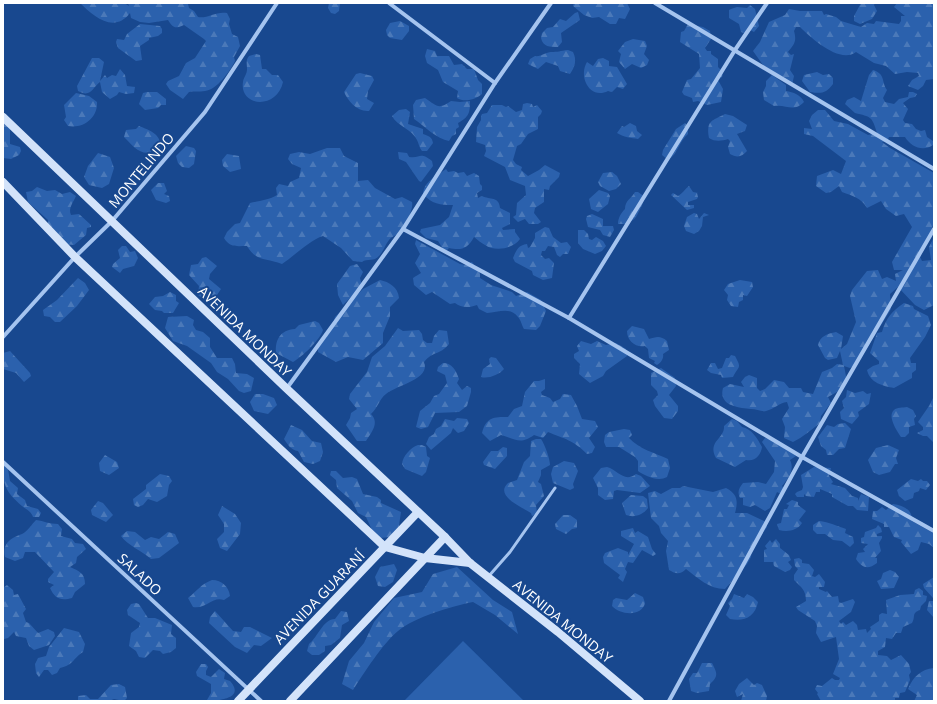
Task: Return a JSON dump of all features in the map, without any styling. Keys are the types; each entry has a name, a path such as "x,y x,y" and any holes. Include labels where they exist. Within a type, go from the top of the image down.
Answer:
{"main road":[{"name":"AVENIDA MONDAY","path":"3,117 470,562 558,632 640,701"},
{"path":"3,182 75,257 385,547 425,558 470,562"},
{"name":"AVENIDA GUARANÍ","path":"238,701 418,512"},
{"path":"290,701 445,537"}],"street":[{"name":"MONTELINDO","path":"3,337 75,257 112,221 205,112 277,3"},
{"path":"389,3 495,83"},
{"path":"286,388 403,229 495,83 551,3"},
{"path":"655,3 934,169"},
{"path":"569,318 735,50 767,3"},
{"path":"403,229 569,318 802,457 934,531"},
{"path":"669,701 802,457 934,229"},
{"name":"SALADO","path":"3,462 261,701"}],"lane":[{"path":"488,577 510,552 555,488"}],"green space":[{"path":"80,3 124,3 129,6 128,3 190,3 188,4 189,8 194,11 198,17 227,13 230,19 229,24 232,34 238,37 240,46 234,57 235,61 233,65 218,84 210,90 189,92 183,99 170,90 166,84 168,81 179,76 186,63 195,58 206,41 204,39 184,25 174,27 168,20 149,23 140,22 131,18 130,13 124,19 117,22 104,21 91,13"},
{"path":"329,3 340,3 339,11 335,14 331,13 328,8"},
{"path":"574,3 627,3 630,9 625,19 619,18 616,24 610,24 599,17 592,18 584,15 573,6"},
{"path":"861,3 875,3 874,5 877,11 872,19 860,24 854,21 854,16"},
{"path":"897,3 934,3 934,79 926,80 923,86 918,90 908,86 912,80 919,76 918,73 907,72 895,74 886,66 874,63 856,52 849,55 834,53 812,38 800,27 796,27 794,31 794,43 788,52 791,55 794,54 790,70 794,76 792,85 763,65 753,51 760,42 769,22 785,15 789,9 800,11 822,11 824,15 826,14 836,17 841,21 861,27 867,23 874,24 876,21 899,24 901,21 901,16 905,16 894,7"},
{"path":"750,5 755,9 759,26 754,32 750,30 746,34 741,32 739,24 729,18 729,10 737,7 747,8"},
{"path":"578,12 580,20 561,33 562,42 558,47 550,47 543,43 541,38 542,33 547,28 553,27 560,19 566,21"},
{"path":"400,21 409,26 409,31 402,40 390,38 387,35 386,30 390,23"},
{"path":"140,24 160,26 162,33 158,36 149,38 149,40 140,46 142,60 136,61 118,48 116,42 117,39 124,40 127,34"},
{"path":"688,24 703,27 710,31 711,39 705,48 707,51 711,51 711,54 718,59 718,67 723,72 722,77 718,80 723,89 721,102 707,105 698,101 693,102 692,98 684,95 682,92 687,80 691,79 700,68 699,54 680,42 681,32 684,31"},
{"path":"633,39 645,41 647,46 644,54 649,60 647,65 641,68 632,64 625,69 619,62 621,54 618,51 625,42"},
{"path":"427,49 435,51 437,56 449,56 454,65 462,64 467,69 474,69 478,80 482,84 482,94 470,100 457,98 458,91 443,82 438,70 427,63 425,56"},
{"path":"568,50 573,52 575,58 574,66 570,74 560,71 558,66 546,62 538,69 528,64 530,59 535,56 549,52"},
{"path":"256,54 260,55 262,69 266,69 272,75 278,75 283,82 279,91 274,97 267,101 259,102 252,100 243,90 243,81 247,71 248,58 249,56"},
{"path":"92,58 99,58 104,62 100,81 105,75 107,78 112,75 116,76 120,69 125,75 127,86 135,87 134,93 126,94 119,92 110,99 102,92 100,82 89,93 82,93 78,91 77,86"},
{"path":"603,58 609,61 609,66 617,67 627,84 623,89 617,87 612,92 608,91 602,93 591,90 587,86 584,74 587,62 593,66 598,59"},
{"path":"873,70 882,76 887,90 883,98 885,102 894,104 899,99 908,97 909,92 917,94 915,97 910,98 903,103 908,109 903,120 905,123 912,124 916,129 921,131 925,130 927,137 933,141 933,145 925,148 914,146 905,137 889,137 887,141 882,142 934,173 934,223 920,257 922,261 931,260 929,247 934,237 934,305 924,310 915,305 898,287 890,294 891,309 857,364 850,368 844,366 847,381 837,392 828,397 831,403 821,416 820,423 804,436 793,442 784,438 785,427 782,419 789,408 787,402 764,411 736,407 726,402 722,394 723,388 730,384 744,387 741,382 749,375 757,378 757,388 760,391 765,389 774,380 784,382 789,388 801,388 803,392 813,394 822,372 837,364 843,365 840,351 837,358 828,360 825,358 818,345 820,339 824,336 836,332 843,336 841,349 847,344 856,322 850,296 852,290 867,271 878,270 882,279 887,277 896,281 895,274 903,270 894,270 892,262 912,227 904,214 896,216 886,209 881,201 867,208 853,196 842,192 839,186 831,192 826,193 816,186 817,176 833,170 841,174 846,161 813,136 804,134 804,128 812,129 809,121 812,115 818,110 825,110 834,121 848,124 868,135 877,133 874,123 870,118 855,113 845,104 847,100 854,97 861,101 869,75"},
{"path":"817,72 823,75 829,74 833,78 833,84 823,92 810,92 802,81 804,75"},
{"path":"360,73 372,76 374,80 368,91 367,99 374,103 369,111 357,108 348,99 344,92 356,74"},
{"path":"772,75 786,85 786,91 801,97 804,102 793,108 774,106 764,100 763,92 766,86 766,81"},
{"path":"157,92 166,99 166,105 145,110 139,104 143,93"},
{"path":"76,93 89,96 97,102 97,108 92,117 84,124 79,126 68,126 64,120 66,117 64,105"},
{"path":"425,98 438,106 451,101 470,101 470,109 468,114 465,119 458,123 459,127 456,129 456,134 452,136 449,141 435,135 414,119 413,105 416,100"},
{"path":"523,104 532,104 533,107 537,105 542,111 538,117 538,129 528,134 521,144 517,146 513,160 516,164 522,167 521,170 528,176 545,165 560,173 559,177 550,186 549,190 544,189 544,202 535,208 534,213 541,222 538,224 529,224 525,219 518,222 513,217 516,215 517,203 526,195 525,186 510,180 505,167 484,156 486,151 485,145 476,142 477,127 481,120 481,116 482,114 487,113 492,105 508,106 516,112 522,110"},
{"path":"406,109 410,112 408,124 423,129 423,134 432,139 433,143 427,151 422,151 415,136 397,122 392,116 399,110"},
{"path":"725,114 733,116 747,125 745,131 737,134 747,151 741,156 730,154 728,147 730,141 728,139 718,141 709,138 709,124 713,120"},
{"path":"3,115 10,129 10,144 20,147 21,151 19,155 11,159 3,158"},
{"path":"630,123 636,126 637,131 642,135 638,139 617,133 622,126 624,127"},
{"path":"685,123 688,126 688,134 668,160 662,155 663,150 676,129"},
{"path":"139,126 151,131 158,137 160,144 159,149 148,153 143,152 135,148 124,137 126,130 136,129"},
{"path":"186,146 194,148 196,151 194,164 189,168 182,167 178,163 176,156"},
{"path":"327,148 340,148 344,156 358,163 358,181 368,180 375,188 395,199 402,197 412,202 410,214 403,227 399,233 390,239 382,253 377,258 362,262 353,261 341,248 323,236 307,245 282,264 262,259 254,255 247,246 234,246 226,241 224,238 227,232 235,224 240,223 250,203 274,197 277,195 276,188 279,184 288,186 290,182 299,178 301,168 292,164 288,159 290,154 299,152 310,154"},
{"path":"398,152 407,153 409,157 425,156 432,161 433,166 421,182 406,162 399,159"},
{"path":"98,153 110,157 114,168 109,184 102,188 89,185 84,177 88,166"},
{"path":"227,154 239,156 241,169 230,172 223,166 222,160"},
{"path":"446,169 448,172 464,172 467,176 474,173 479,176 482,190 477,193 478,198 482,196 494,199 498,202 500,208 510,213 510,224 502,228 503,230 515,229 515,232 520,239 513,245 499,249 489,247 474,237 464,248 449,248 447,250 443,249 438,241 426,238 420,232 421,229 440,225 449,217 453,205 436,203 423,194 428,182"},
{"path":"612,172 617,176 621,184 616,189 609,191 600,186 598,182 603,173"},
{"path":"158,183 164,183 167,191 164,194 169,196 170,201 166,203 156,200 151,190"},
{"path":"689,186 693,192 698,193 698,197 697,199 688,202 688,205 694,205 694,208 687,210 671,195 673,193 678,196"},
{"path":"37,187 47,191 55,190 62,194 70,192 76,196 70,208 71,215 79,214 91,225 91,227 87,228 86,235 74,245 62,244 48,226 48,220 28,202 26,192 32,191"},
{"path":"599,190 608,193 610,196 608,204 598,212 591,209 589,199"},
{"path":"635,192 638,192 645,197 637,215 628,224 618,224 619,218 625,209 627,201"},
{"path":"694,213 697,214 699,219 704,213 709,215 703,217 702,226 699,231 694,234 686,231 684,226 687,217"},
{"path":"592,214 603,219 603,226 613,226 614,230 610,237 603,235 600,230 588,227 586,219 587,216"},
{"path":"545,227 549,228 553,237 561,243 567,242 571,247 568,254 563,254 560,257 557,255 554,247 548,246 545,251 542,251 541,255 545,259 549,258 554,263 552,278 543,280 533,275 532,271 515,262 513,258 519,247 527,244 528,248 530,247 535,238 535,233"},
{"path":"578,230 584,230 588,234 589,239 592,240 596,237 603,241 606,246 602,251 595,254 583,249 578,243"},
{"path":"416,240 460,264 465,265 472,262 480,273 480,278 491,285 512,292 516,296 527,292 541,300 546,311 540,326 536,330 524,329 519,318 511,312 503,311 487,313 479,309 477,305 462,307 455,303 450,304 432,292 426,295 414,285 413,278 421,273 415,263 420,254 415,244"},
{"path":"122,246 126,246 130,252 135,251 138,258 134,266 123,269 120,273 112,267 113,264 120,258 118,250"},
{"path":"206,257 217,266 210,274 209,279 221,289 217,295 205,300 198,295 199,286 189,275 191,265 198,264 202,258"},
{"path":"357,264 363,272 360,278 362,286 343,305 338,295 337,284 350,266"},
{"path":"78,278 85,283 89,290 77,306 60,322 55,322 50,317 44,316 43,310 57,300"},
{"path":"380,280 387,282 395,288 399,298 390,307 390,316 383,333 383,343 363,360 348,357 336,362 318,352 318,345 332,327 335,317 363,289"},
{"path":"740,280 752,282 753,287 747,296 743,295 743,300 739,302 738,307 731,306 727,300 728,295 724,290 728,284"},
{"path":"170,292 176,295 176,301 179,303 173,313 164,313 162,311 155,310 149,304 155,297 163,296"},
{"path":"904,303 913,306 914,309 928,316 931,325 925,337 910,358 911,363 916,363 916,370 912,373 912,378 894,388 881,385 874,381 867,370 879,364 879,361 870,353 877,333 882,332 890,315"},
{"path":"187,316 194,320 193,325 196,330 203,332 210,338 210,347 217,358 232,358 235,364 236,373 247,374 254,378 251,391 244,393 239,391 228,379 217,372 211,363 187,346 173,341 165,328 168,317"},
{"path":"315,321 319,323 323,330 315,343 301,356 293,362 276,353 276,344 282,334 286,331 295,329 299,325"},
{"path":"632,326 644,329 649,339 660,337 667,341 669,350 663,354 663,359 657,365 654,363 655,361 649,358 648,349 645,346 635,345 630,341 627,331"},
{"path":"398,328 403,331 419,330 422,334 423,340 427,343 432,343 434,336 439,330 447,331 449,344 424,362 425,368 423,373 418,377 384,396 371,414 375,421 374,428 366,441 357,441 346,425 351,413 357,409 349,399 350,394 367,372 372,357 385,346"},
{"path":"581,341 591,344 597,341 606,345 616,343 626,349 627,356 606,371 603,376 590,383 579,374 580,364 574,358 574,354 579,351 577,346"},
{"path":"10,351 30,373 31,376 24,382 16,373 3,369 3,353"},
{"path":"731,355 735,356 739,365 733,377 722,378 721,375 711,373 707,370 711,363 715,363 718,369 722,368 726,358 729,358"},
{"path":"491,357 496,358 504,369 493,376 481,377 483,369 490,364 489,359"},
{"path":"443,363 449,364 455,370 459,379 457,383 462,390 467,386 471,388 467,406 459,412 435,413 428,427 421,429 416,427 420,411 430,403 434,396 439,394 447,383 445,375 437,371 438,367"},
{"path":"661,368 675,378 676,386 669,395 678,406 678,411 672,419 664,418 655,406 653,400 658,395 657,391 651,385 651,373"},
{"path":"545,379 545,389 541,392 542,395 550,398 553,402 560,399 563,394 571,395 582,419 595,421 598,427 589,438 595,447 592,453 587,454 573,443 548,432 543,438 534,435 525,440 518,440 501,435 490,441 482,433 488,421 499,417 508,417 514,409 522,406 525,392 534,381"},
{"path":"847,390 855,393 863,391 867,394 871,393 869,404 858,412 859,416 852,424 841,419 840,412 844,408 842,401 846,397"},
{"path":"255,394 263,394 274,398 277,405 268,414 254,411 250,402"},
{"path":"934,396 933,442 927,436 917,433 923,430 923,427 918,422"},
{"path":"907,407 913,410 916,416 914,419 915,425 909,427 909,433 905,437 901,437 893,424 892,413 897,408"},
{"path":"457,418 467,419 469,423 464,431 458,433 453,428 451,433 431,450 426,444 429,437 434,434 436,429 441,426 445,419 454,421"},
{"path":"732,419 737,421 742,427 749,430 756,437 762,447 760,453 755,459 746,460 735,467 716,458 714,452 715,444 724,430 724,426"},
{"path":"845,423 851,429 845,448 839,449 833,455 827,455 826,450 821,446 818,437 827,425 834,427 838,424"},
{"path":"291,425 302,430 312,441 321,443 323,452 320,461 313,464 304,462 298,451 293,450 288,445 284,439"},
{"path":"624,429 630,430 632,435 629,438 637,445 668,459 670,468 667,477 656,479 644,475 638,471 638,461 635,457 619,447 606,447 604,442 605,435 609,432"},
{"path":"765,438 774,440 796,456 790,460 792,467 782,486 784,489 781,494 777,492 770,508 765,511 755,505 750,507 743,505 743,498 740,498 739,492 743,483 758,482 766,484 774,472 775,461 762,442"},
{"path":"541,439 543,442 550,465 541,470 541,475 538,482 541,484 544,496 536,505 537,513 532,516 531,513 511,501 504,492 508,483 517,480 524,462 530,456 531,441"},
{"path":"418,445 426,447 427,456 430,458 426,472 422,476 405,469 402,464 407,453"},
{"path":"888,445 899,450 896,458 898,464 895,464 890,472 879,475 873,472 868,460 876,448"},
{"path":"503,447 507,448 507,456 495,469 484,465 483,462 491,451 498,451"},
{"path":"105,455 117,462 119,468 109,475 100,471 99,463"},
{"path":"564,461 574,463 578,471 573,484 574,488 570,490 553,483 551,474 553,467"},
{"path":"3,465 8,469 10,481 18,488 17,494 25,500 27,506 38,509 41,513 39,517 33,517 30,512 17,501 6,488"},
{"path":"607,467 624,477 636,474 641,476 650,486 640,493 617,490 614,491 613,499 605,500 598,495 598,488 593,478 601,468"},
{"path":"814,467 831,468 829,476 833,482 831,484 845,488 852,496 858,498 858,501 861,494 869,497 868,511 857,510 853,506 848,506 832,497 832,494 820,489 820,492 816,492 814,497 806,496 804,494 804,497 797,497 795,494 802,490 803,487 801,475"},
{"path":"331,471 336,471 343,478 352,477 357,479 363,494 377,497 381,500 381,503 401,512 398,532 391,537 380,538 372,530 366,517 358,513 352,501 337,488 336,480 330,475"},
{"path":"160,474 169,476 172,481 169,485 167,496 157,502 148,499 143,505 138,507 134,505 133,499 146,489 146,485"},
{"path":"911,479 918,481 921,479 923,481 927,481 930,485 926,490 920,488 919,491 914,493 913,498 905,501 899,496 897,490"},
{"path":"683,486 713,492 726,488 735,496 737,505 735,513 747,513 766,522 767,527 752,547 751,557 747,564 725,589 719,589 709,585 686,569 678,573 669,570 666,551 668,541 661,533 659,526 651,518 648,493 655,491 661,494 672,488 680,488"},
{"path":"631,495 643,496 647,499 648,508 641,514 635,516 626,515 622,503"},
{"path":"792,500 798,502 798,505 806,511 799,520 802,523 800,526 792,530 779,530 777,524 781,523 784,509 787,509 789,505 786,504"},
{"path":"98,501 103,503 113,515 106,522 92,515 91,510"},
{"path":"893,504 907,509 911,514 912,521 933,533 934,548 929,544 921,542 918,550 911,554 901,542 902,540 894,537 889,527 884,527 884,524 872,519 873,511 877,511 882,507 886,510"},
{"path":"222,506 235,514 241,523 240,534 227,551 220,548 217,539 224,532 224,524 218,515"},
{"path":"563,515 570,515 577,520 577,528 572,529 566,534 556,529 555,524"},
{"path":"36,520 58,524 62,529 61,536 72,539 75,543 83,544 86,549 77,557 76,563 70,567 79,571 85,580 85,584 75,592 72,598 62,599 54,595 50,588 54,585 48,582 48,579 54,572 35,552 25,552 23,558 15,561 5,557 4,552 8,542 14,537 26,532"},
{"path":"819,521 830,523 846,529 845,533 853,537 854,543 850,547 842,541 833,540 825,534 817,534 813,530 813,525"},
{"path":"878,525 882,532 877,534 877,536 882,536 879,543 881,551 875,558 877,558 877,563 871,567 865,567 856,559 858,553 865,552 863,549 868,544 861,543 861,538 864,537 865,532 876,528"},
{"path":"633,528 635,533 638,531 648,537 652,549 656,554 653,556 642,550 633,563 628,562 625,569 627,572 623,582 618,578 620,575 604,563 603,557 605,553 618,548 628,552 628,555 634,544 621,536 621,531"},
{"path":"127,531 135,532 145,540 151,537 159,539 168,532 175,534 179,543 159,558 151,559 121,536"},
{"path":"776,539 780,544 780,548 789,555 791,560 788,562 792,567 790,570 785,572 774,566 773,562 764,562 764,550 767,549 765,546 770,540 772,543"},
{"path":"799,558 802,560 802,563 809,564 814,570 812,576 815,577 819,574 825,582 824,587 819,587 819,589 826,592 827,591 832,597 838,596 839,602 841,603 853,599 855,602 851,612 839,621 841,624 843,622 846,625 853,621 857,625 858,630 866,629 867,633 871,629 870,627 879,621 879,615 882,613 887,614 886,600 900,595 914,594 915,590 919,588 923,591 923,595 927,596 926,601 921,606 920,610 916,612 912,623 903,627 901,633 896,633 892,639 886,638 885,647 878,651 878,655 887,656 891,660 901,655 909,664 911,672 909,675 910,680 905,692 900,693 899,698 895,698 895,701 821,701 815,689 817,685 822,686 832,678 839,680 840,678 833,674 839,659 836,637 821,642 816,633 817,626 815,621 798,610 796,607 806,601 804,591 794,580 794,575 798,569 795,566 794,559"},
{"path":"394,564 397,570 393,582 385,587 378,586 375,577 380,567"},
{"path":"457,567 493,600 512,612 518,634 495,615 473,602 455,606 423,617 405,626 392,636 386,643 353,690 342,684 349,661 364,643 374,622 394,598 422,592 433,574"},
{"path":"890,570 895,572 899,577 894,588 881,589 877,581 881,579 883,573"},
{"path":"934,577 934,618 927,610 929,601 933,601 933,598 924,588 923,584"},
{"path":"212,580 222,583 228,590 230,596 224,600 220,599 202,606 193,607 188,598"},
{"path":"7,585 13,590 14,595 18,594 26,609 23,613 26,622 29,623 38,633 48,629 54,632 55,636 49,645 34,650 29,646 26,638 16,636 14,632 8,638 4,639 3,642 3,588"},
{"path":"635,593 643,597 645,603 640,611 625,613 612,606 613,600 616,598 627,600"},
{"path":"734,594 744,598 747,594 758,602 752,615 744,619 735,620 730,619 726,615 730,606 728,603"},
{"path":"131,604 139,604 148,618 155,618 172,625 171,634 176,638 176,648 171,652 163,654 160,651 153,650 145,658 139,657 136,651 129,646 131,633 139,627 140,623 128,615 127,610"},
{"path":"215,611 233,631 241,632 244,627 250,627 272,638 261,646 254,645 247,653 235,647 209,623 210,617"},
{"path":"341,611 347,612 349,621 342,625 340,638 331,645 325,646 325,651 319,655 312,655 307,651 309,644 324,625 335,619"},
{"path":"64,628 79,632 85,644 83,652 71,663 60,668 57,673 52,675 48,670 44,670 39,677 36,673 35,664 38,658 46,656 49,647"},
{"path":"463,641 524,701 404,701"},
{"path":"702,663 712,663 716,676 710,684 709,691 697,693 691,691 689,679 693,673 697,673"},
{"path":"201,664 206,664 208,667 206,675 211,677 219,669 225,673 224,679 230,681 234,687 232,696 221,700 203,701 207,700 211,693 211,684 197,676 196,672"},
{"path":"934,668 934,701 914,701 917,695 908,689 912,681 921,672"},
{"path":"747,678 754,685 757,683 762,685 767,696 766,701 741,701 743,694 737,697 735,691 739,684"},
{"path":"119,684 125,687 127,698 124,701 114,699 109,701 78,701 78,696 86,695 90,699 98,699 111,685"}]}
